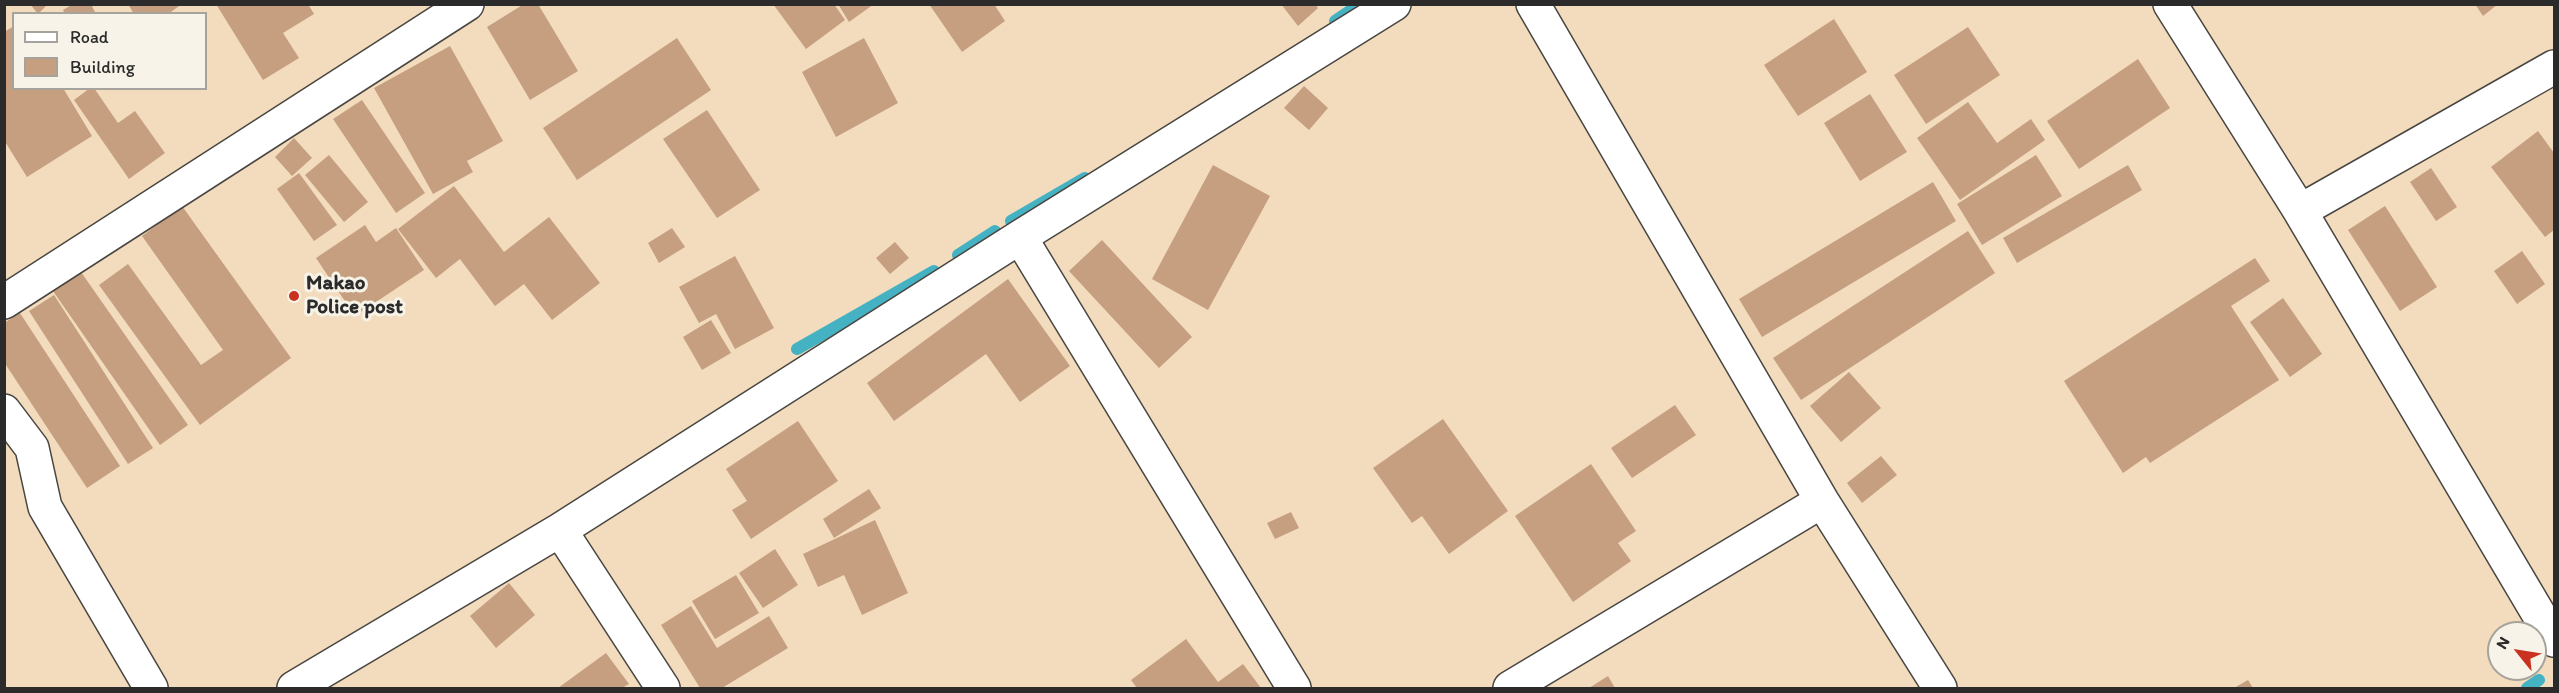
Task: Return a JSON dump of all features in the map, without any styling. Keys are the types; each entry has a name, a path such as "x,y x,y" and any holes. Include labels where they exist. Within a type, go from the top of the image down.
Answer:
{"street":[{"path":"4,302 467,4"},
{"path":"294,688 560,530 1020,237 1394,4"},
{"path":"1533,4 1822,501 1940,688"},
{"path":"2170,4 2300,211 2554,640"},
{"path":"2300,211 2554,67"},
{"path":"1020,237 1293,688"},
{"path":"4,411 32,448 45,507 151,688"},
{"path":"1510,688 1822,501"},
{"path":"560,530 663,688"}],"building":[{"path":"30,4 48,4 40,12 36,12"},
{"path":"73,4 91,4 95,12 64,12 63,10"},
{"path":"128,4 182,4 171,12 133,12"},
{"path":"216,4 308,4 314,14 283,33 299,58 263,80"},
{"path":"524,4 538,4 578,71 530,100 487,27"},
{"path":"773,4 834,4 845,20 806,49"},
{"path":"838,4 874,4 849,22"},
{"path":"929,4 994,4 1005,21 962,52"},
{"path":"1281,4 1315,4 1318,8 1298,26"},
{"path":"2475,4 2498,4 2483,16"},
{"path":"1834,19 1867,72 1798,116 1764,65"},
{"path":"12,27 12,90 64,90 92,136 27,177 4,140 4,32"},
{"path":"1968,27 2000,75 1926,124 1894,75"},
{"path":"677,38 711,90 577,180 543,128"},
{"path":"864,38 898,103 836,137 802,72"},
{"path":"450,46 503,141 467,161 473,172 433,194 374,88"},
{"path":"2138,59 2170,108 2079,169 2047,121"},
{"path":"1304,86 1328,108 1309,130 1284,108"},
{"path":"87,90 95,90 118,123 135,111 165,153 129,179 74,100"},
{"path":"1870,94 1907,152 1860,181 1824,123"},
{"path":"362,100 425,193 396,213 333,119"},
{"path":"1968,102 1997,143 2031,119 2045,140 1960,200 1917,138"},
{"path":"707,110 760,190 717,218 663,139"},
{"path":"2538,131 2554,153 2554,230 2545,237 2491,167"},
{"path":"294,138 312,158 292,176 275,157"},
{"path":"329,155 368,202 344,222 305,175"},
{"path":"2036,155 2062,196 1982,245 1957,204"},
{"path":"1213,165 1270,196 1208,310 1152,279"},
{"path":"2128,165 2142,190 2017,263 2003,238"},
{"path":"2431,168 2457,207 2436,221 2410,182"},
{"path":"299,173 337,225 314,241 277,189"},
{"path":"1933,182 1956,221 1762,337 1739,299"},
{"path":"454,186 504,252 549,217 600,283 552,320 524,284 495,306 460,259 436,278 398,229"},
{"path":"182,206 291,358 200,425 99,285 128,264 201,365 223,350 142,236"},
{"path":"2385,206 2437,287 2400,311 2348,230"},
{"path":"365,225 376,242 396,228 424,270 355,316 316,258"},
{"path":"672,228 685,247 659,263 648,243"},
{"path":"1968,231 1995,273 1801,400 1773,358"},
{"path":"1102,240 1192,337 1159,368 1069,271"},
{"path":"895,242 909,258 890,274 876,258"},
{"path":"2522,251 2545,284 2517,304 2494,271"},
{"path":"735,256 774,328 735,349 716,314 699,323 679,287"},
{"path":"2255,258 2270,281 2231,306 2279,380 2150,463 2146,457 2123,473 2064,381"},
{"path":"81,272 188,425 160,445 53,291"},
{"path":"1008,279 1070,366 1020,402 986,354 894,421 867,383"},
{"path":"54,295 153,448 128,464 29,311"},
{"path":"2283,298 2322,354 2290,377 2250,322"},
{"path":"20,313 120,466 87,488 4,362 4,323"},
{"path":"711,320 731,353 702,370 683,337"},
{"path":"1849,372 1881,408 1841,442 1810,406"},
{"path":"1675,405 1696,435 1632,478 1611,448"},
{"path":"1443,419 1508,511 1449,554 1422,516 1412,523 1373,468"},
{"path":"798,421 838,481 751,539 732,510 747,501 726,469"},
{"path":"1881,456 1897,475 1862,503 1847,483"},
{"path":"1591,464 1636,531 1618,543 1631,561 1573,602 1515,516"},
{"path":"869,489 881,508 834,538 823,519"},
{"path":"1291,512 1299,528 1275,539 1267,523"},
{"path":"875,520 908,593 862,615 844,575 818,587 803,554"},
{"path":"775,549 798,585 763,608 739,573"},
{"path":"736,575 759,613 715,639 692,601"},
{"path":"509,583 535,615 496,648 470,616"},
{"path":"691,606 717,648 769,616 788,648 722,688 700,688 661,625"},
{"path":"1186,639 1218,682 1243,664 1261,688 1137,688 1131,680"},
{"path":"606,653 629,684 622,688 558,688"},
{"path":"1608,676 1615,688 1589,688"},
{"path":"2248,680 2253,688 2234,688"}],"waterway":[{"path":"1335,21 1360,4"},
{"path":"1011,221 1085,178"},
{"path":"958,255 995,231"},
{"path":"797,349 934,271"},
{"path":"2527,688 2538,681"}],"place":[{"name":"Makao Police post","path":"294,296"}]}
